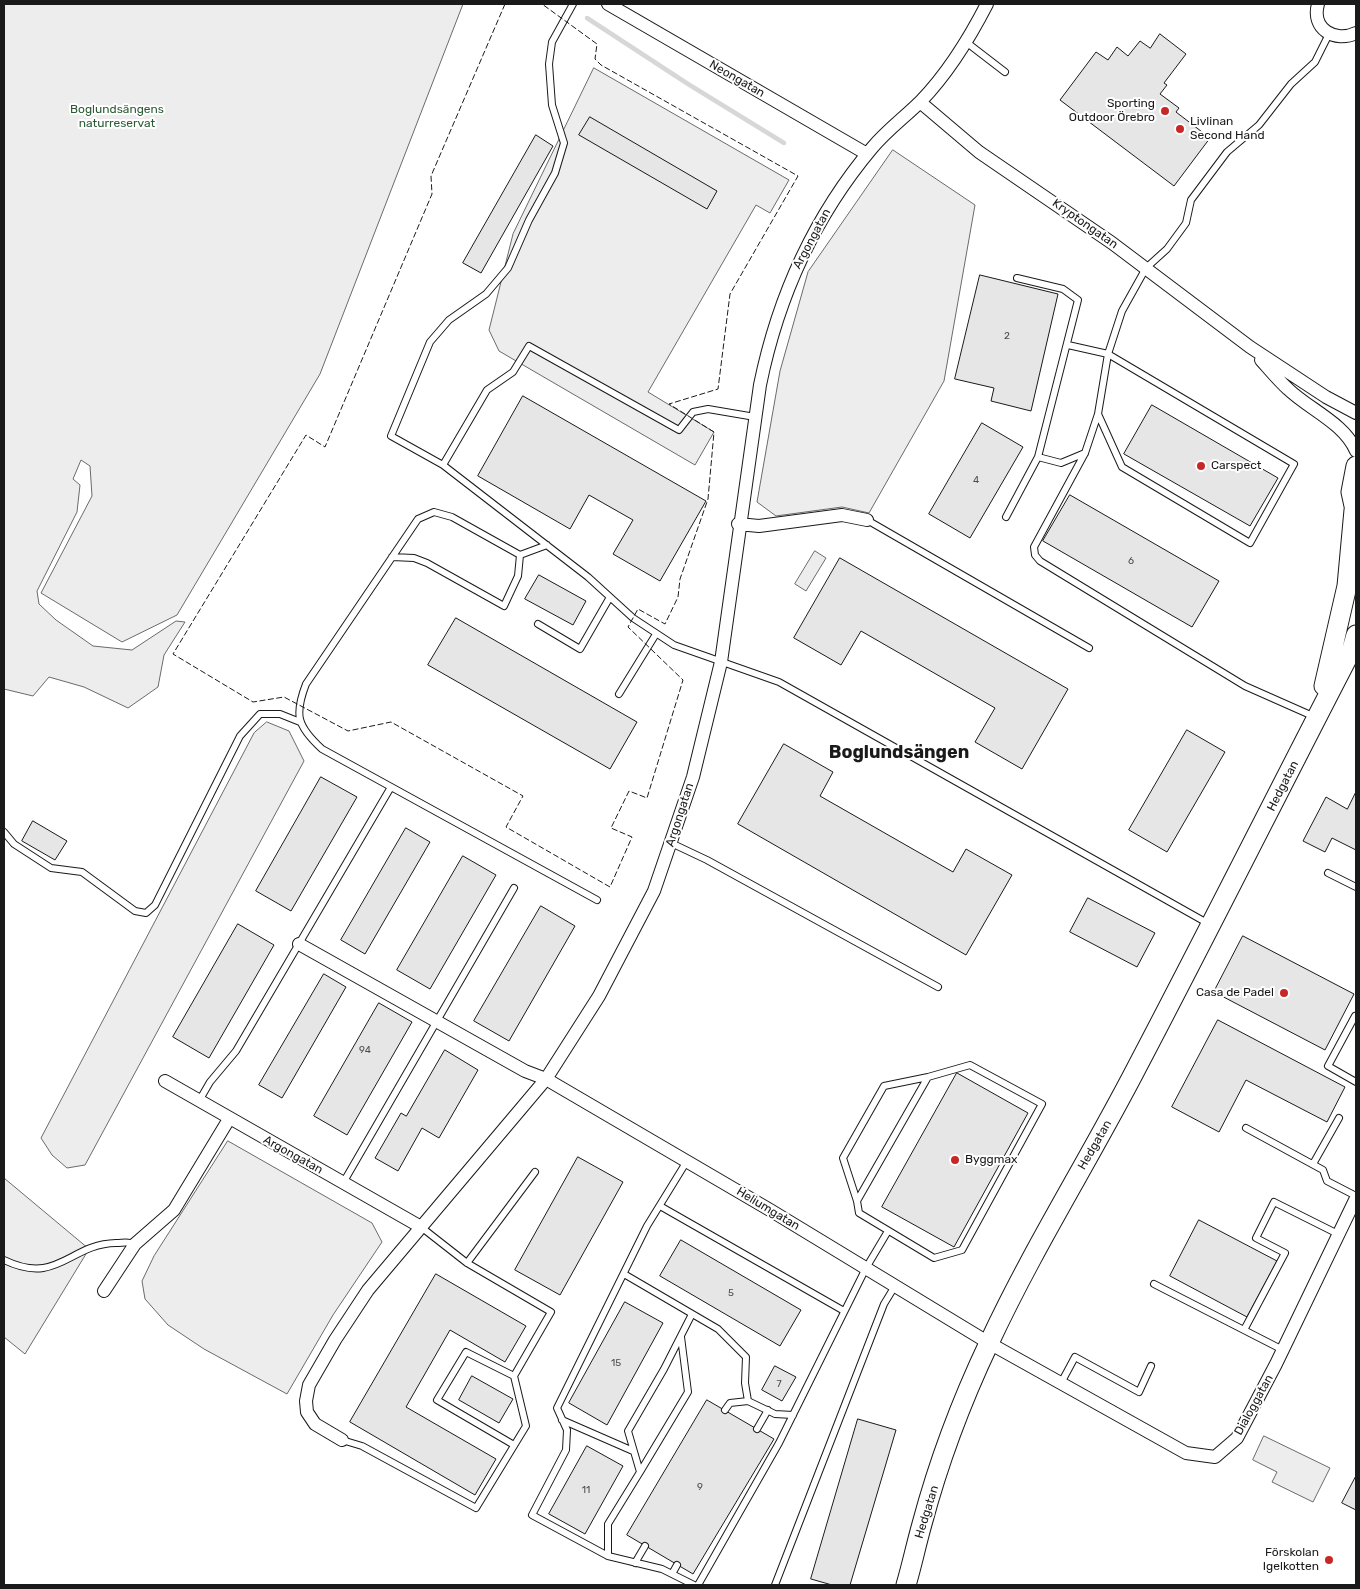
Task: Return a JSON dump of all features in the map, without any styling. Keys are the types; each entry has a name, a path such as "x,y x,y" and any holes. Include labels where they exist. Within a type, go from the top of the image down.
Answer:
{"street":[{"name":"Neongatan","path":"608,4 867,154"},
{"name":"Argongatan","path":"342,1440 320,1428 310,1419 306,1401 309,1385 335,1340 368,1290 546,1080 628,944 654,892 672,843 704,739 721,662 738,524 768,344 792,278 807,246 836,195 893,124 920,102 940,80 966,42 987,4"},
{"path":"1318,4 1317,17 1320,25 1329,34 1341,37 1356,33"},
{"name":"Kryptongatan","path":"920,102 979,152 1146,268 1250,347 1326,397 1356,413"},
{"name":"Kryptongatan","path":"1250,347 1288,389 1340,428 1352,442 1356,451"},
{"name":"Hedgatan","path":"1316,718 1347,586 1355,512 1351,492 1356,466"},
{"path":"738,524 759,526 842,515 867,520"},
{"name":"Hedgatan","path":"906,1585 922,1525 944,1457 989,1343 1060,1205 1113,1112 1212,925 1352,649 1356,635"},
{"path":"299,944 525,1071 546,1080"},
{"name":"Heliumgatan","path":"546,1080 686,1161 989,1343"},
{"name":"Argongatan","path":"165,1081 421,1227"},
{"path":"104,1291 125,1256 135,1244 174,1210 229,1119"},
{"name":"Dialoggatan","path":"989,1343 1186,1453 1215,1457 1237,1438 1283,1350 1356,1197"}],"lane":[{"path":"573,4 552,42 549,64 552,105 564,143 555,173 529,220 508,268 486,294 449,320 430,342 391,436 443,465 547,545 633,618 674,645 779,682 1212,925"},
{"path":"1316,718 1245,686 1040,562 1035,554 1036,540 1085,452 1098,414 1108,354 1122,311 1146,268 1167,249 1186,223 1191,200 1227,152 1259,125 1291,84 1315,62 1329,34"},
{"path":"966,42 1005,72"},
{"path":"1006,517 1038,457 1078,300 1063,289 1016,278"},
{"path":"1068,345 1108,354 1294,464 1250,543 1122,467 1098,414"},
{"path":"443,465 487,390 513,372 528,346 679,430 688,416 700,410 708,409 755,417"},
{"path":"1038,457 1061,463 1085,452"},
{"path":"547,545 520,555 452,517 434,512 418,519 306,684 298,704 300,722 308,736 322,749 597,900"},
{"path":"867,520 1089,648"},
{"path":"392,557 414,558 427,563 504,606 518,576 520,555"},
{"path":"538,624 580,648 610,597"},
{"path":"619,694 656,634"},
{"path":"4,832 14,844 51,868 82,872 135,911 146,914 155,905 240,736 260,714 280,714 300,722"},
{"path":"199,1100 210,1082 236,1051 391,787"},
{"path":"672,843 707,860 938,987"},
{"path":"1328,874 1356,888"},
{"path":"343,1183 514,888"},
{"path":"1355,1016 1328,1066 1356,1082"},
{"path":"970,1065 1042,1104 962,1250 934,1258 859,1213 857,1200 843,1158 884,1086 928,1077 970,1065"},
{"path":"857,1200 928,1077"},
{"path":"1313,1164 1339,1118"},
{"path":"1246,1128 1323,1170 1327,1181 1356,1197"},
{"path":"686,1161 624,1274 557,1408 567,1430 566,1450 532,1515 608,1556 672,1574 694,1585"},
{"path":"467,1263 535,1172"},
{"path":"1244,1330 1285,1253 1256,1238 1274,1202 1338,1234"},
{"path":"660,1206 844,1311"},
{"path":"342,1440 362,1446 476,1508 526,1426 514,1376 551,1312 467,1263 421,1227"},
{"path":"698,1585 793,1415 866,1268 888,1230"},
{"path":"4,1260 20,1268 39,1269 57,1266 91,1246 126,1241 135,1244"},
{"path":"624,1274 718,1329 746,1356 745,1383 748,1401"},
{"path":"1154,1284 1283,1350"},
{"path":"775,1585 884,1304 895,1286"},
{"path":"640,1472 628,1432 692,1314"},
{"path":"608,1556 608,1524 688,1392 680,1336"},
{"path":"514,1376 466,1352 437,1400 514,1445"},
{"path":"1061,1383 1075,1357 1139,1392 1152,1366"},
{"path":"725,1410 730,1403 748,1401 775,1414 793,1415"},
{"path":"757,1429 768,1410"},
{"path":"562,1420 633,1451"},
{"path":"635,1563 645,1546"},
{"path":"672,1574 677,1565"}],"shaded area":[{"path":"4,4 463,4 320,374 177,615 122,642 41,593 92,496 90,466 81,460 73,479 80,485 77,512 37,591 39,604 56,620 93,646 132,650 176,621 185,622 164,655 158,687 128,708 84,687 49,677 33,696 4,689"},
{"path":"594,68 789,180 770,213 756,205 648,392 714,432 695,465 499,351 489,330 513,234"},
{"path":"893,150 975,205 944,381 869,513 842,507 776,516 757,502 780,371 808,272"},
{"path":"815,551 826,558 806,591 795,584"},
{"path":"267,722 289,731 304,761 85,1165 67,1168 52,1155 41,1138 254,733"},
{"path":"228,1141 372,1223 382,1242 333,1315 287,1394 204,1349 168,1325 145,1299 142,1281 154,1256"},
{"path":"4,1178 89,1249 25,1354 4,1337"},
{"path":"1264,1436 1330,1468 1313,1502 1272,1482 1277,1472 1253,1460"}],"building":[{"path":"1160,34 1186,54 1164,83 1167,85 1160,94 1179,108 1176,112 1210,138 1174,186 1060,100 1096,52 1108,60 1117,47 1128,56 1140,41 1150,48"},
{"path":"590,117 717,191 707,209 579,135"},
{"path":"536,135 553,146 481,273 463,263"},
{"path":"980,275 1058,294 1031,411 991,401 994,388 955,379"},
{"path":"523,396 706,501 660,581 613,554 633,520 589,495 570,529 478,476"},
{"name":"Carspect","path":"1152,405 1278,478 1250,526 1124,454"},
{"path":"982,423 1023,447 970,538 929,514"},
{"path":"1070,495 1219,581 1192,627 1043,541"},
{"path":"840,558 1068,689 1022,769 975,742 995,708 861,631 841,665 794,638"},
{"path":"539,575 586,601 573,625 525,599"},
{"path":"456,618 637,722 610,769 428,665"},
{"path":"1187,730 1225,752 1167,852 1129,830"},
{"path":"784,744 833,772 820,796 953,872 966,849 1012,875 966,955 738,824"},
{"path":"321,777 357,797 291,911 256,891"},
{"path":"1356,792 1356,850 1332,838 1325,852 1303,841 1326,797 1347,809"},
{"path":"33,821 67,841 55,860 22,841"},
{"path":"406,828 430,842 365,954 341,940"},
{"path":"463,856 496,875 430,989 397,970"},
{"path":"1088,898 1155,933 1137,967 1070,932"},
{"path":"541,906 575,926 509,1041 474,1021"},
{"path":"238,924 274,945 209,1058 173,1037"},
{"name":"Casa de Padel","path":"1243,936 1354,994 1325,1050 1214,992"},
{"path":"324,974 346,987 282,1098 259,1085"},
{"path":"379,1003 412,1022 347,1135 314,1116"},
{"path":"1218,1020 1345,1087 1327,1122 1246,1080 1219,1132 1172,1107"},
{"path":"445,1050 478,1070 439,1138 422,1128 398,1171 375,1158 401,1113 406,1116"},
{"name":"Byggmax","path":"957,1073 1028,1113 954,1247 882,1207"},
{"path":"578,1157 623,1182 560,1295 515,1270"},
{"path":"1199,1220 1277,1261 1247,1317 1170,1276"},
{"path":"681,1240 801,1310 780,1346 660,1276"},
{"path":"436,1274 526,1326 505,1362 450,1330 406,1407 496,1459 475,1495 350,1422"},
{"path":"625,1302 663,1323 607,1425 569,1403"},
{"path":"775,1366 796,1377 782,1401 762,1390"},
{"path":"472,1376 513,1399 499,1423 459,1400"},
{"path":"707,1400 774,1439 693,1574 627,1535"},
{"path":"858,1419 896,1430 850,1585 832,1585 811,1579"},
{"path":"587,1446 623,1466 585,1534 549,1514"},
{"path":"1356,1476 1356,1510 1342,1503"}],"waterway":[{"path":"587,18 688,84 784,143"}],"fence":[{"path":"505,4 431,176 432,194 325,447 306,435 173,654 253,702 284,697 348,731 391,722 523,796 506,827 610,887 632,837 611,828 629,791 647,798 683,680 628,627 638,609 665,624 678,597 680,579 708,499 714,432 669,404 718,389 730,294 798,176 601,65 595,59 597,44 542,4"}],"place":[{"name":"Sporting Outdoor Örebro","path":"1165,111"},
{"name":"Livlinan Second Hand","path":"1180,129"},
{"name":"Carspect","path":"1201,466"},
{"name":"Casa de Padel","path":"1284,993"},
{"name":"Byggmax","path":"955,1160"},
{"name":"Förskolan Igelkotten","path":"1329,1560"}],"district":[{"name":"Boglundsängen","path":"899,753"}],"park label":[{"name":"Boglundsängens naturreservat","path":"117,117"}]}
